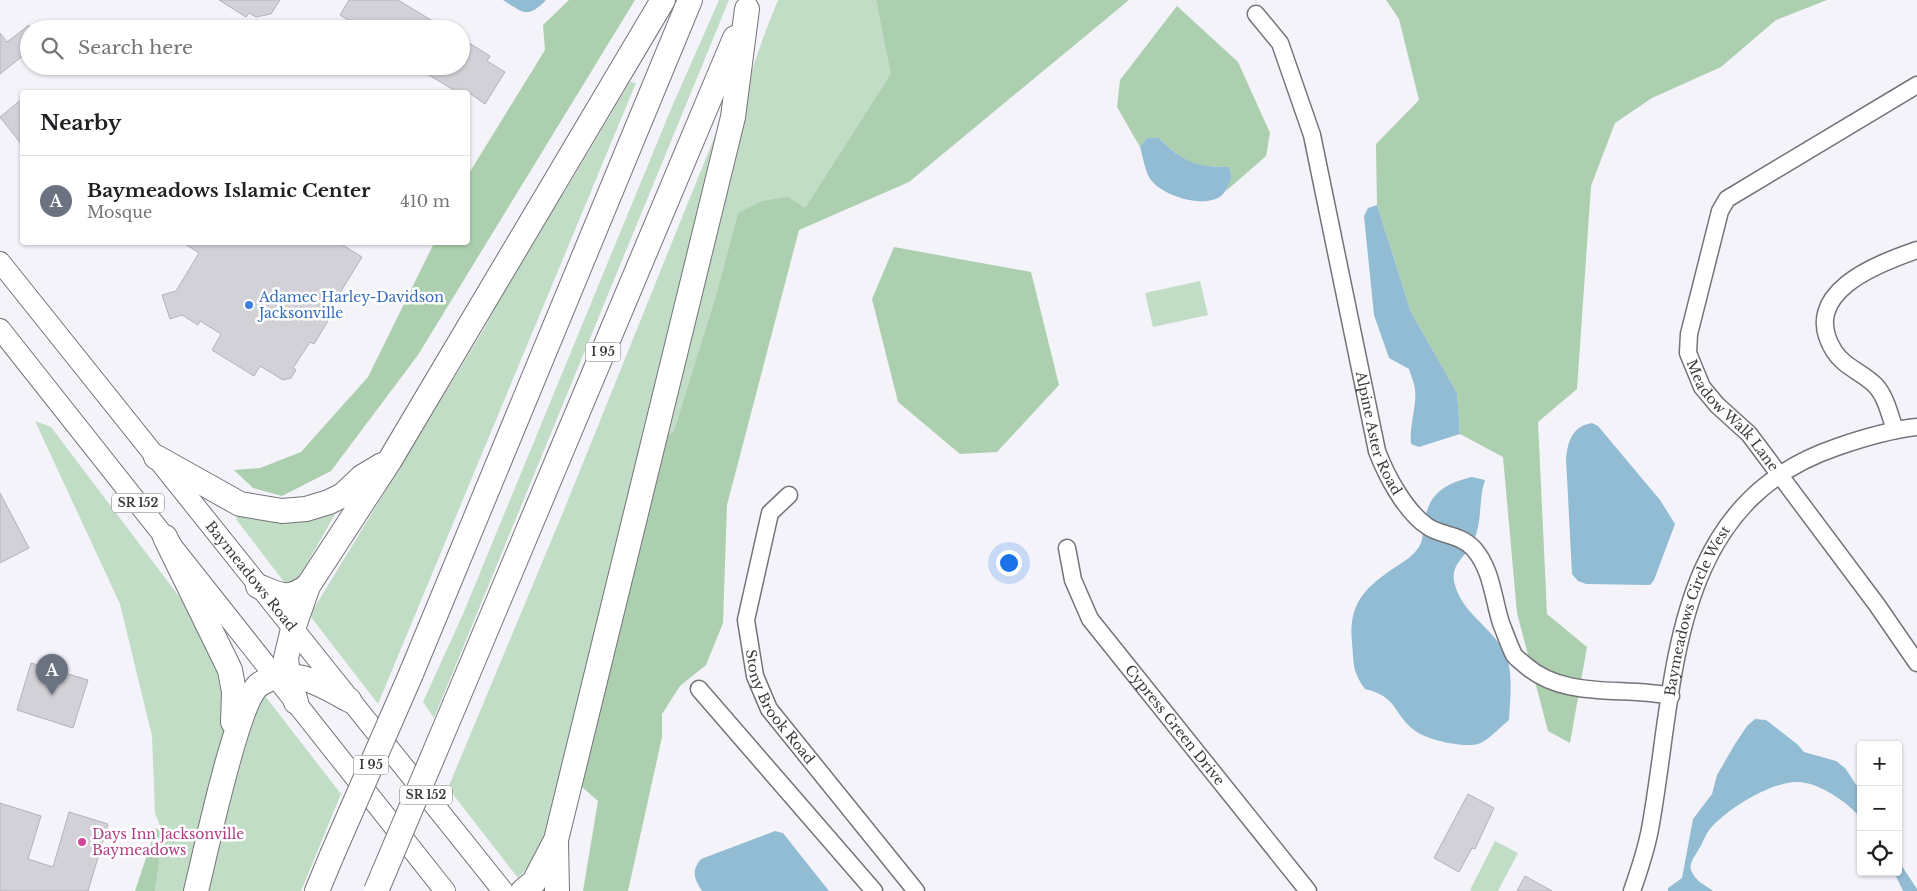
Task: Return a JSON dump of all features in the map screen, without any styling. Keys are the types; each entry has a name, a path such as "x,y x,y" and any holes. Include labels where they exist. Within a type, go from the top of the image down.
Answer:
{"highway":[{"path":"296,702 282,676 293,629 308,586 390,460 663,0"},
{"name":"I 95","path":"317,891 411,674 690,0"},
{"path":"523,891 534,882 556,840 733,117 749,5"},
{"name":"I 95","path":"376,891 749,5"},
{"path":"156,457 240,504 282,512 306,509 329,502 343,495 362,477 390,460"},
{"path":"165,537 230,670 234,692 232,744"},
{"path":"258,586 283,596 298,594 308,586"},
{"path":"196,891 232,744 250,694 258,685 282,676 314,680 349,700"},
{"path":"556,840 557,891"}],"main road":[{"name":"Baymeadows Road","path":"0,262 503,891"},
{"name":"SR 152","path":"0,329 165,537 282,676"},
{"name":"SR 152","path":"296,702 445,891"}],"street":[{"name":"Alpine Aster Road","path":"1256,14 1280,43 1312,136 1377,451 1386,474 1412,511 1427,527 1453,534 1472,548 1483,562 1501,624 1515,656 1537,675 1567,687 1655,693 1671,696"},
{"name":"Meadow Walk Lane","path":"1917,85 1727,199 1720,211 1689,334 1688,353 1702,387 1717,405 1748,434 1877,605 1917,663"},
{"path":"1895,430 1883,396 1876,387 1844,363 1834,351 1828,338 1826,324 1828,310 1834,298 1844,286 1879,264 1917,250"},
{"name":"Baymeadows Circle West","path":"1632,891 1650,830 1685,617 1704,565 1716,543 1746,502 1778,475 1816,454 1871,436 1917,427"},
{"name":"Stony Brook Road","path":"789,494 770,513 746,620 755,676 769,709 916,891"},
{"name":"Cypress Green Drive","path":"1066,548 1073,580 1090,619 1308,891"},
{"path":"699,689 874,891"}],"green space":[{"path":"569,0 635,0 418,355 331,471 282,496 253,488 234,470 260,468 301,452 368,377 433,245 470,245 470,172 545,50 543,25"},
{"path":"719,0 729,0 434,718 423,702 463,614 671,109"},
{"path":"778,0 876,0 892,74 805,208 738,213 716,295 674,432 664,439 671,421 728,154 742,101"},
{"path":"876,0 1129,0 909,182 799,230 727,505 723,623 706,665 680,686 662,714 662,737 628,891 583,891 598,801 582,787 664,439 674,431 716,295 738,213 762,201 788,197 805,208 891,74"},
{"path":"1386,0 1827,0 1776,20 1721,67 1652,98 1615,123 1591,186 1577,389 1538,422 1547,614 1587,647 1570,743 1548,731 1517,613 1503,457 1460,434 1457,393 1411,312 1377,205 1376,144 1419,100 1399,19"},
{"path":"1177,6 1238,62 1270,133 1266,156 1226,191 1232,176 1229,167 1207,166 1190,162 1159,138 1147,138 1140,147 1117,107 1120,80"},
{"path":"630,82 636,83 378,704 311,617 313,610 484,329 556,195 564,193"},
{"path":"731,96 548,831 532,863 518,878 448,788 564,510"},
{"path":"894,247 1031,272 1059,385 997,452 960,454 898,402 872,299"},
{"path":"1200,281 1208,315 1153,327 1145,293"},
{"path":"35,421 51,427 184,603 204,632 222,672 225,730 185,891 155,891 163,834 155,813 152,736 120,604"},
{"path":"338,509 297,581 287,586 236,519 239,512"},
{"path":"262,692 341,794 301,891 205,891 228,793"},
{"path":"156,828 163,834 155,891 135,891"},
{"path":"1495,841 1518,853 1498,891 1472,891 1470,890"}],"water":[{"path":"503,0 546,0 534,10 525,12"},
{"path":"1147,138 1159,138 1175,153 1190,162 1207,166 1229,167 1232,176 1225,192 1214,200 1195,201 1174,196 1157,186 1147,173 1140,147"},
{"path":"1377,205 1411,312 1457,393 1460,434 1419,447 1411,444 1415,386 1409,369 1389,358 1374,315 1364,216 1368,208"},
{"path":"1592,423 1598,426 1660,500 1675,524 1654,580 1650,585 1586,584 1578,581 1572,574 1566,458 1568,445 1573,435 1580,427"},
{"path":"1472,477 1485,480 1478,527 1470,548 1454,572 1455,585 1463,603 1501,646 1510,672 1511,692 1509,720 1482,742 1463,745 1436,740 1420,734 1407,723 1394,706 1383,696 1365,689 1354,667 1351,630 1356,608 1366,590 1383,575 1412,556 1418,549 1422,538 1426,513 1434,497 1439,491 1453,483"},
{"path":"1755,719 1766,720 1797,744 1804,752 1836,761 1845,768 1857,786 1857,814 1832,794 1813,785 1796,782 1785,783 1761,792 1749,798 1717,821 1710,829 1693,859 1691,870 1693,874 1713,891 1668,891 1668,888 1682,878 1693,819 1712,794 1717,775 1747,726"},
{"path":"775,831 783,833 829,891 702,891 695,875 696,867 701,859"},
{"path":"1902,866 1917,889 1917,891 1903,891 1896,876 1902,876"}],"building":[{"path":"219,0 280,0 271,14 256,17 249,13 246,17"},
{"path":"349,0 398,0 431,20 348,20 340,15"},
{"path":"20,32 20,58 0,74 0,33 7,42"},
{"path":"470,44 490,56 487,61 505,72 485,104 470,93 470,90 454,90 429,75 470,75"},
{"path":"20,101 20,142 0,117"},
{"name":"Adamec Harley-Davidson Jacksonville","path":"187,245 343,245 362,257 324,319 328,321 314,344 310,342 293,368 296,370 291,378 283,380 260,366 254,376 212,350 221,334 200,321 198,325 182,315 170,319 162,295 176,291 199,253"},
{"path":"0,493 29,548 0,563"},
{"path":"31,663 88,680 73,728 17,710"},
{"path":"1468,794 1494,808 1475,849 1472,848 1459,872 1434,858"},
{"name":"Days Inn Jacksonville Baymeadows","path":"0,803 41,816 28,859 53,867 69,812 108,824 88,891 0,891"},
{"path":"1525,876 1552,891 1517,891"}],"place":[{"name":"Adamec Harley-Davidson Jacksonville","path":"249,305"},
{"name":"Baymeadows Islamic Center","path":"52,695"},
{"name":"Days Inn Jacksonville Baymeadows","path":"82,842"}]}
